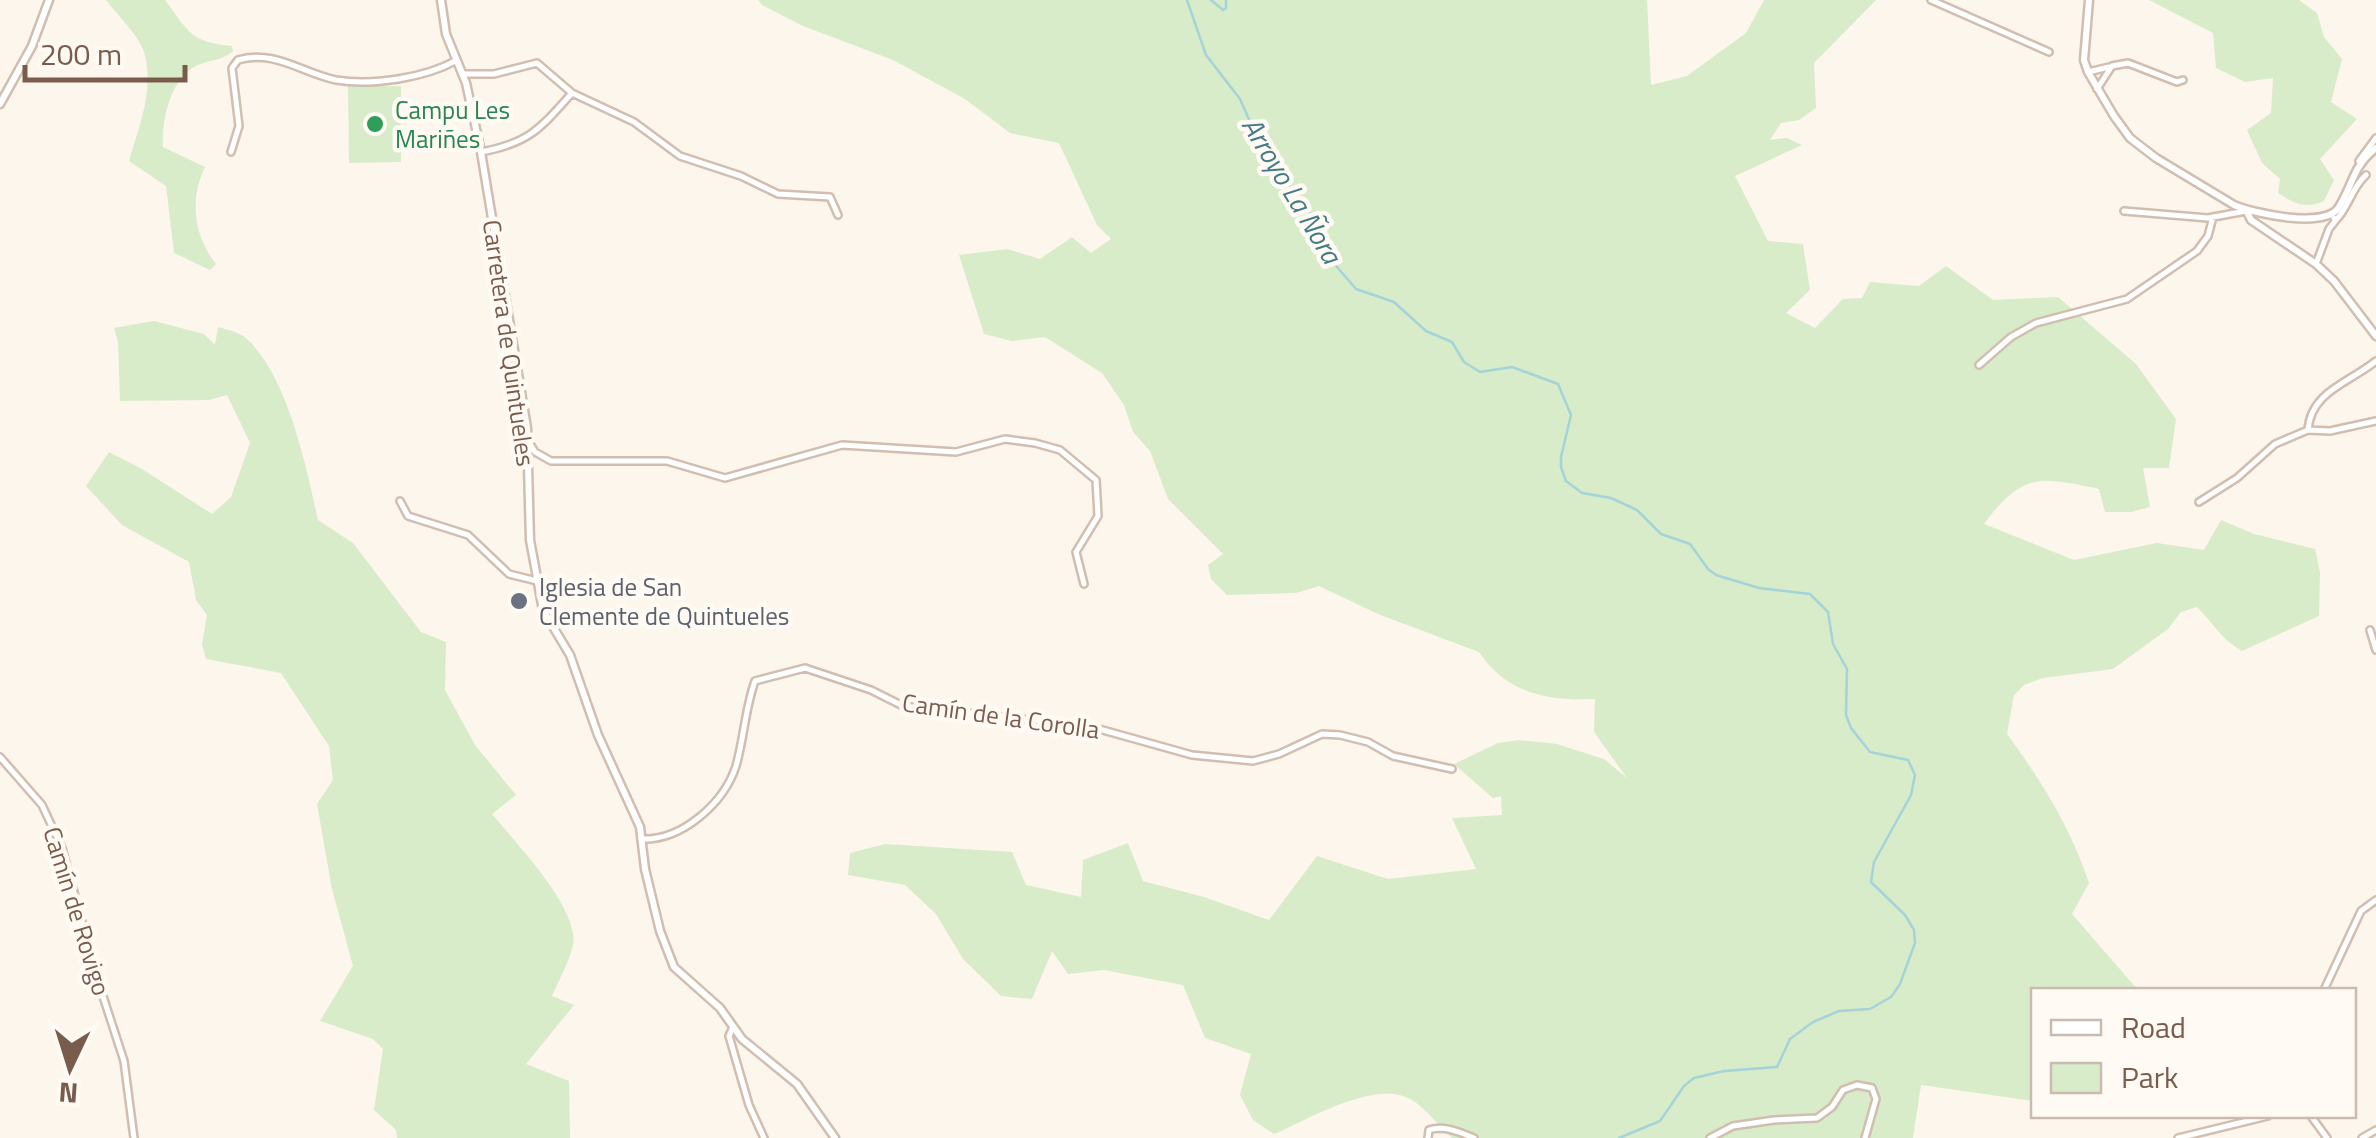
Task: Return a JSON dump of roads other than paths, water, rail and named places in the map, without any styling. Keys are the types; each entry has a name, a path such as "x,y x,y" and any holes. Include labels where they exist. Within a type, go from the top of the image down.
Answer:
{"street":[{"path":"0,104 32,46 49,0"},
{"name":"Carretera de Quintueles","path":"441,0 446,34 463,74 481,152 529,442 530,532 543,610 570,655 598,735 640,827 645,868 669,958 681,976 720,1008 733,1027 807,1095 835,1138"},
{"path":"1931,0 2049,52"},
{"path":"2089,0 2084,48 2088,72 2130,138 2156,158 2246,210 2252,220 2316,264 2376,336"},
{"path":"231,152 239,126 232,68 238,60 262,57 294,64 334,80 363,82 443,68 457,60"},
{"path":"463,74 494,74 537,63 572,93 634,122 680,156 740,176 778,194 830,197 838,216"},
{"path":"2088,72 2128,63 2178,82 2183,80"},
{"path":"2097,89 2112,66"},
{"path":"481,152 515,145 529,136 572,93"},
{"path":"2316,264 2359,161 2376,138"},
{"path":"2359,161 2376,148"},
{"path":"2124,211 2214,217 2246,210 2314,220 2334,218 2349,206 2358,182 2366,175"},
{"path":"1980,365 2011,337 2036,322 2126,300 2197,250 2208,236 2214,217"},
{"path":"2308,430 2309,416 2328,391 2376,361"},
{"path":"2199,502 2237,478 2275,444 2308,430 2330,432 2376,421"},
{"path":"529,442 542,458 551,461 667,460 720,478 842,446 956,452 999,440 1036,442 1065,453 1096,480 1098,516 1076,552 1084,584"},
{"path":"400,501 408,516 468,535 508,574 537,582"},
{"path":"2370,630 2376,650"},
{"name":"Camín de la Corolla","path":"642,840 680,829 716,801 735,770 755,681 805,668 871,690 903,706 1092,727 1192,755 1265,759 1322,734 1356,738 1393,756 1452,768"},
{"name":"Camín de Rovigo","path":"0,757 42,805 62,848 124,1061 134,1138"},
{"path":"2325,988 2361,911 2376,900"},
{"path":"733,1027 729,1036 749,1105 764,1138"},
{"path":"1710,1138 1733,1126 1817,1118 1832,1107 1842,1090 1866,1085 1872,1088 1876,1099 1865,1138"},
{"path":"2178,1138 2260,1118"},
{"path":"2313,1118 2328,1138"},
{"path":"1428,1138 1429,1130 1434,1128 1474,1138"},
{"path":"2362,1138 2376,1130"}],"waterway":[{"name":"Arroyo La Ñora","path":"1187,0 1206,55 1240,99 1262,149 1317,222 1331,260 1356,289 1394,302 1426,331 1452,342 1464,362 1480,372 1512,367 1558,384 1571,415 1561,467 1566,481 1582,493 1611,498 1637,510 1661,534 1690,544 1716,575 1759,588 1810,594 1828,612 1833,644 1847,669 1846,715 1851,728 1870,752 1908,760 1915,775 1911,795 1874,862 1871,882 1905,915 1914,930 1915,943 1891,997 1870,1009 1839,1011 1813,1022 1790,1039 1777,1067 1694,1078 1660,1121 1619,1138"},
{"name":"Arroyo La Ñora","path":"1211,0 1223,10 1226,0"}],"place":[{"name":"Campu Les Mariñes","path":"375,124"},
{"name":"Iglesia de San Clemente de Quintueles","path":"519,601"}]}
